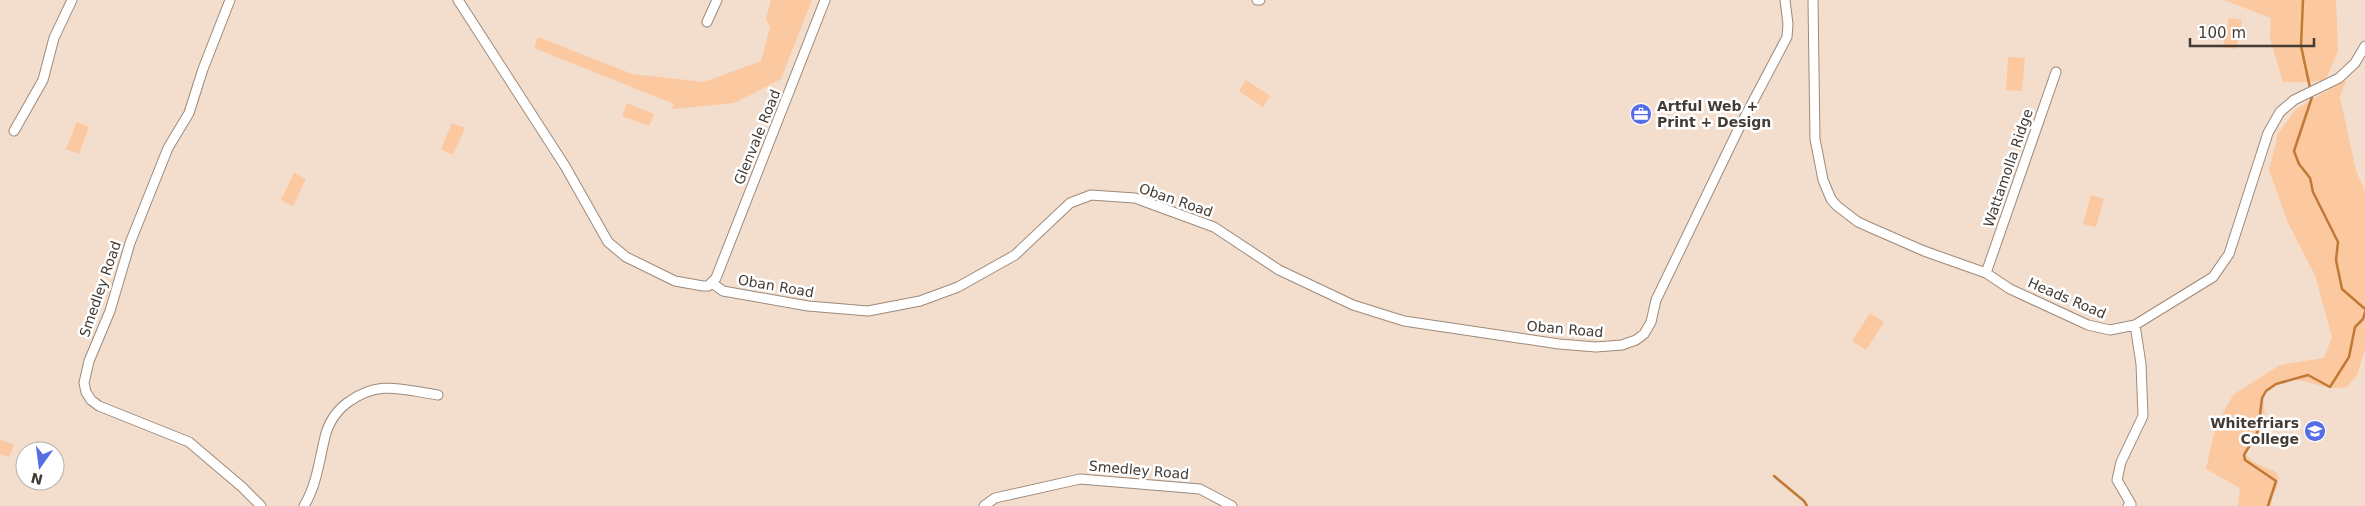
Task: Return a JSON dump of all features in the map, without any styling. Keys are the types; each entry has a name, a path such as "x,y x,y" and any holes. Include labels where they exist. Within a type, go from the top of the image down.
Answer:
{"street":[{"path":"14,131 39,89 56,32 72,0"},
{"name":"Smedley Road","path":"230,0 203,68 189,112 168,148 130,243 117,290 89,361 84,383 86,392 91,400 99,406 189,442 261,506"},
{"name":"Oban Road","path":"458,0 565,166 608,242 626,257 675,281 704,286 712,283 724,291 825,307 868,311 920,300 958,287 1014,255 1070,203 1091,195 1108,196 1134,198 1214,227 1287,274 1353,305 1404,321 1559,344 1596,347 1622,346 1636,340 1644,334 1651,322 1656,300 1739,128 1787,37 1788,24 1785,0"},
{"path":"707,22 717,0"},
{"name":"Glenvale Road","path":"712,283 716,278 730,239 774,135 825,0"},
{"name":"Heads Road","path":"1813,0 1815,139 1823,180 1831,199 1844,213 1858,222 1924,251 1986,273 2010,289 2088,325 2110,330 2135,325 2213,277 2222,267 2229,254 2268,132 2280,112 2294,100 2343,75 2355,63 2365,46"},
{"name":"Wattamolla Ridge","path":"1986,273 2056,72"},
{"path":"2128,506 2130,504 2117,480 2118,470 2143,416 2141,364 2135,325"},
{"path":"304,506 312,490 326,430 343,406 361,392 380,388 438,395"},
{"name":"Smedley Road","path":"984,506 995,498 1080,479 1200,489 1232,506"}],"shaded area":[{"path":"771,0 812,0 781,79 734,103 672,109 674,104 534,48 538,37 632,74 704,82 761,61 770,27 766,19"},
{"path":"2224,0 2336,0 2338,51 2326,79 2313,82 2283,82 2270,39 2271,18"},
{"path":"2229,18 2242,20 2236,49 2223,47"},
{"path":"2008,57 2025,58 2022,91 2006,90"},
{"path":"1246,80 1270,96 1263,107 1239,91"},
{"path":"2346,80 2340,97 2356,171 2365,191 2365,349 2357,375 2347,387 2324,387 2298,380 2278,384 2265,392 2265,431 2258,441 2243,453 2257,464 2276,472 2278,475 2277,485 2271,506 2238,506 2240,488 2206,469 2216,425 2234,394 2280,365 2324,358 2332,337 2315,275 2288,223 2269,170 2278,134 2296,109"},
{"path":"627,103 654,114 649,126 622,116"},
{"path":"77,122 89,127 79,154 66,149"},
{"path":"452,123 465,128 453,155 441,149"},
{"path":"294,173 306,179 293,206 281,200"},
{"path":"2091,195 2104,199 2096,227 2083,224"},
{"path":"1870,313 1884,322 1866,350 1852,341"},
{"path":"0,439 14,445 9,457 0,454"}],"waterway":[{"path":"2303,0 2301,46 2312,97 2294,151 2299,164 2310,178 2313,192 2338,242 2336,260 2342,289 2365,309"},
{"path":"2268,506 2276,481 2245,460 2244,455 2258,431 2262,398 2266,391 2276,384 2308,375 2330,387 2349,357 2355,327 2363,319 2365,312"},
{"path":"1774,476 1804,501 1807,506"}],"place":[{"name":"Artful Web + Print + Design","path":"1641,114"},
{"name":"Whitefriars College","path":"2315,431"}]}
